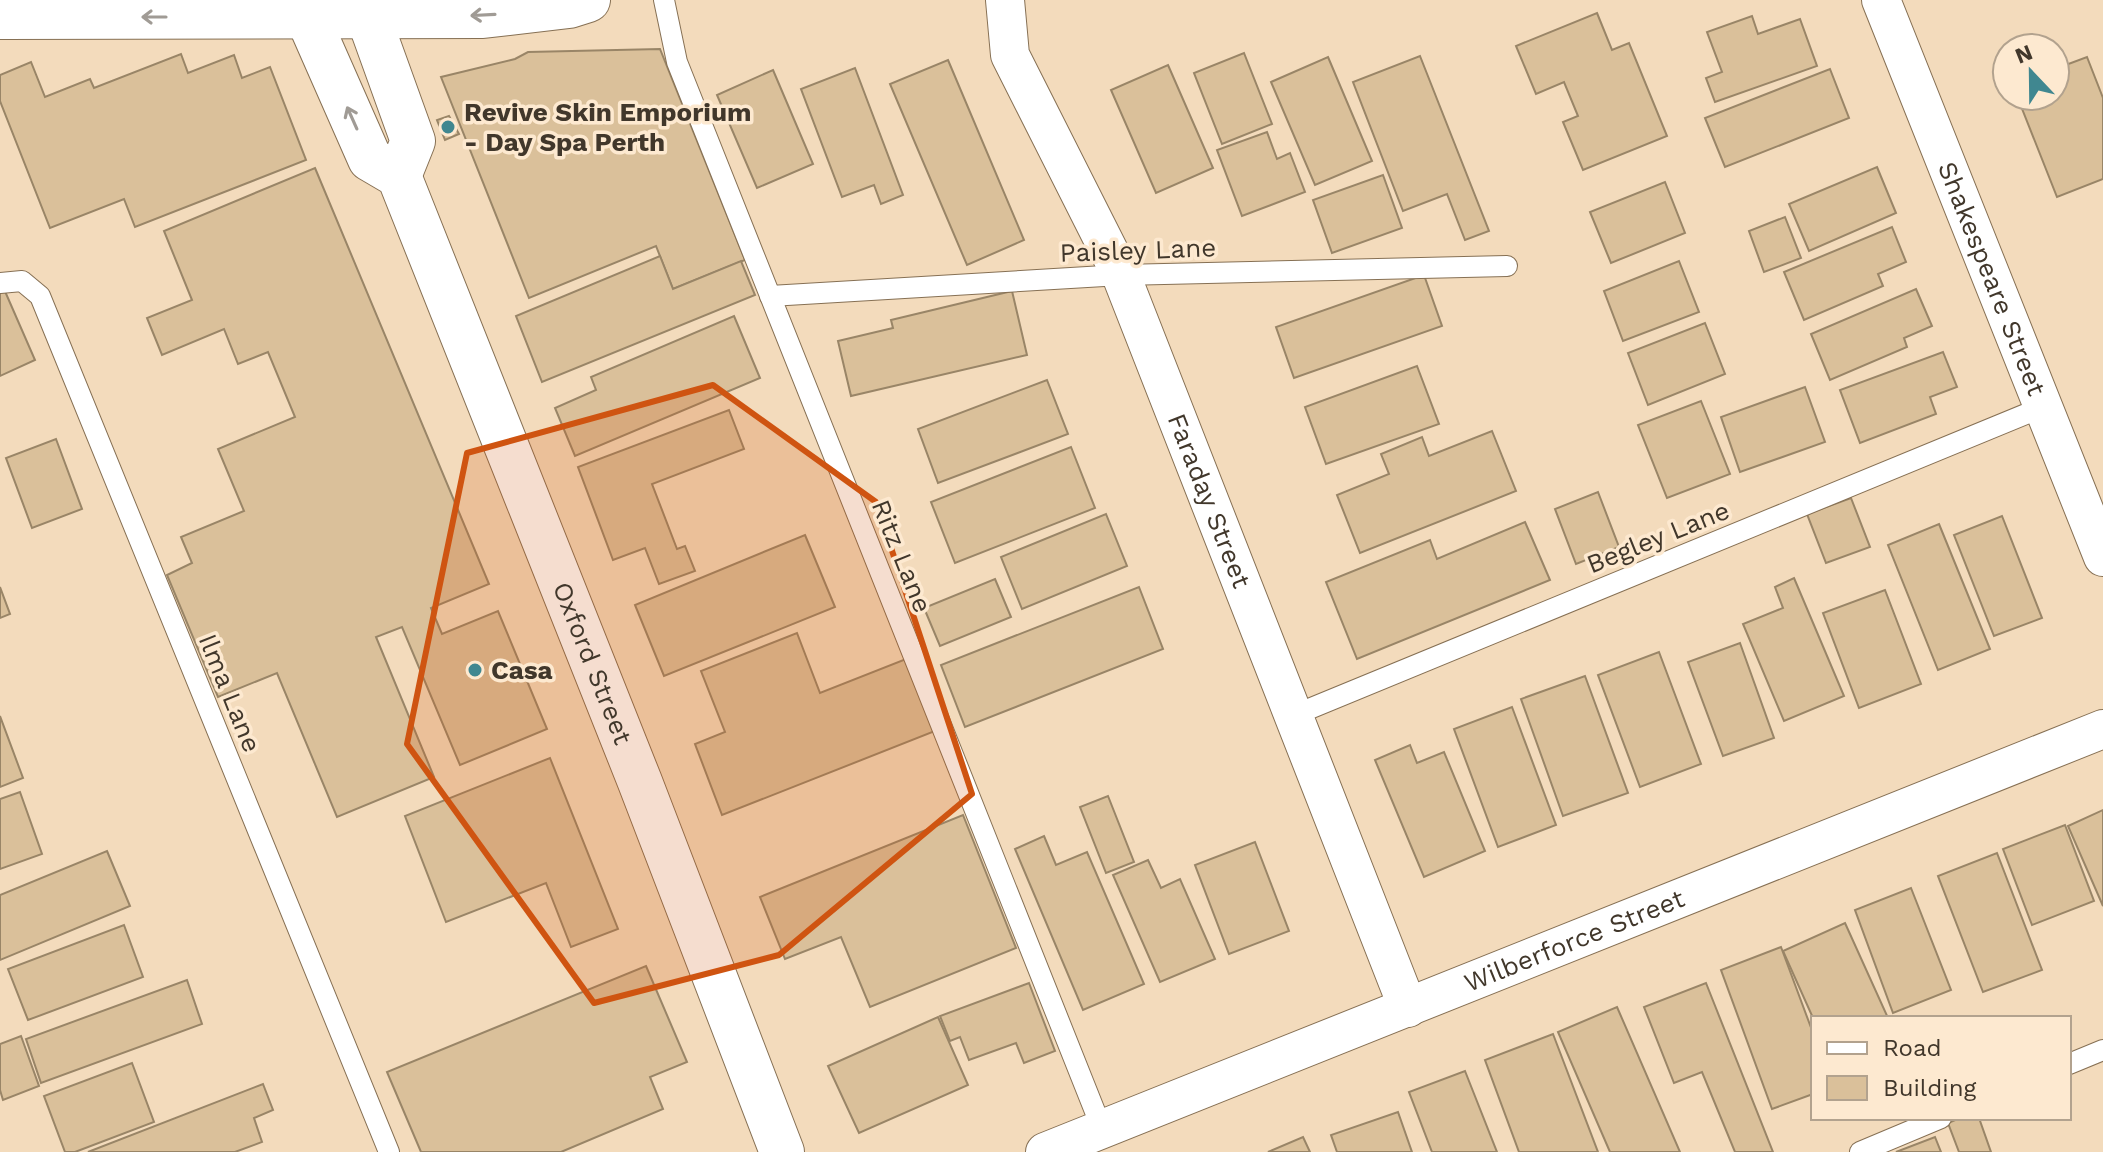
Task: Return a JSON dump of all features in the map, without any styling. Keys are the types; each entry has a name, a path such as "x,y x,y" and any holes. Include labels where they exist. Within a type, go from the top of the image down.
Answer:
{"main road":[{"path":"0,17 307,8 368,8 483,16 569,6 588,0"},
{"path":"307,8 370,159 399,176 413,141 368,8"},
{"name":"Oxford Street","path":"399,176 634,767 782,1152"}],"street":[{"name":"Faraday Street","path":"1005,0 1010,55 1121,275 1408,1008"},
{"name":"Shakespeare Street","path":"1881,0 2103,557"},
{"name":"Wilberforce Street","path":"1045,1152 2103,729"}],"lane":[{"name":"Ritz Lane","path":"664,0 677,62 1102,1129"},
{"name":"Paisley Lane","path":"770,296 1121,275 1507,266"},
{"name":"Ilma Lane","path":"0,283 22,281 40,296 389,1152"},
{"name":"Begley Lane","path":"1292,716 2043,407"},
{"path":"2071,1063 2103,1050"},
{"path":"1860,1152 1936,1120"}],"highlighted area":[{"path":"713,385 876,502 972,794 779,955 594,1003 407,744 467,453"}],"building":[{"path":"1597,13 1612,50 1629,43 1667,136 1583,170 1563,122 1578,116 1564,82 1536,94 1516,46"},
{"path":"1752,16 1758,34 1800,19 1817,66 1715,102 1706,78 1722,72 1707,32"},
{"path":"660,49 745,260 673,289 656,246 529,298 441,77 515,59 528,52"},
{"path":"1244,53 1272,124 1222,144 1194,73"},
{"path":"181,54 188,73 234,55 242,78 270,67 306,160 135,227 124,199 50,228 0,101 0,75 31,62 45,97 90,79 94,88"},
{"path":"1420,56 1489,231 1465,240 1447,194 1403,211 1353,82"},
{"path":"1328,57 1372,161 1315,185 1271,82"},
{"path":"2087,57 2103,98 2103,179 2057,197 2023,112 2071,112 2071,63"},
{"path":"948,60 1024,240 967,265 890,84"},
{"path":"1168,65 1213,168 1156,193 1111,90"},
{"path":"855,68 903,195 881,204 874,185 842,197 801,89"},
{"path":"1830,69 1849,118 1725,167 1705,118"},
{"path":"773,70 813,164 757,188 717,95"},
{"name":"Revive Skin Emporium - Day Spa Perth","path":"449,116 459,134 445,140 437,120"},
{"path":"1267,132 1277,159 1290,153 1305,192 1242,216 1217,150"},
{"path":"1877,167 1896,213 1809,251 1789,204"},
{"path":"315,168 489,584 431,608 442,634 498,611 547,729 460,765 402,627 376,637 434,777 337,817 277,673 218,697 167,575 192,563 181,537 244,511 218,449 295,417 268,352 238,364 224,329 162,355 147,318 192,300 164,231"},
{"path":"1383,175 1402,228 1332,253 1313,200"},
{"path":"1665,182 1685,233 1611,263 1590,212"},
{"path":"1785,217 1801,258 1764,272 1749,231"},
{"path":"1892,227 1906,262 1878,274 1883,286 1804,320 1784,272"},
{"path":"660,256 673,289 741,261 755,295 542,382 516,316"},
{"path":"1679,261 1699,312 1623,341 1604,291"},
{"path":"1424,275 1442,326 1294,378 1276,327"},
{"path":"4,289 35,360 0,376 0,291"},
{"path":"1916,289 1932,326 1904,338 1907,347 1830,380 1811,334"},
{"path":"1012,291 1027,355 851,396 838,341 893,328 891,320"},
{"path":"734,316 760,378 575,456 555,408 596,390 591,377"},
{"path":"1705,323 1725,374 1648,405 1628,353"},
{"path":"1943,352 1957,387 1930,397 1936,414 1860,443 1840,390"},
{"path":"1417,366 1439,424 1326,464 1305,407"},
{"path":"1047,380 1068,434 938,483 918,429"},
{"path":"1805,387 1825,442 1740,472 1721,417"},
{"path":"1701,401 1730,474 1667,498 1638,425"},
{"path":"729,410 744,449 652,484 677,549 685,546 695,571 659,584 645,548 613,560 578,467"},
{"path":"1492,431 1516,491 1360,553 1337,495 1389,474 1381,454 1422,437 1429,456"},
{"path":"56,439 82,509 32,528 6,458"},
{"path":"1071,447 1095,508 955,563 931,502"},
{"path":"1598,492 1619,547 1576,564 1555,509"},
{"path":"1851,498 1870,547 1826,563 1807,514"},
{"path":"1106,514 1127,566 1022,609 1001,557"},
{"path":"2002,516 2042,618 1994,636 1954,535"},
{"path":"1525,522 1550,580 1357,659 1326,582 1430,540 1437,559"},
{"path":"1939,524 1990,649 1938,670 1888,545"},
{"path":"805,535 835,607 664,676 635,605"},
{"path":"1794,578 1844,696 1784,721 1743,624 1783,608 1775,587"},
{"path":"995,579 1011,617 940,646 924,608"},
{"path":"0,587 10,614 0,618"},
{"path":"1139,587 1163,649 965,727 941,665"},
{"path":"1885,590 1921,684 1859,708 1823,613"},
{"path":"797,633 820,693 906,659 935,731 722,815 695,744 725,732 701,671"},
{"path":"1740,643 1774,738 1723,756 1688,662"},
{"path":"1659,652 1701,764 1640,787 1598,675"},
{"path":"1585,676 1628,793 1563,816 1521,699"},
{"path":"1512,707 1556,825 1498,847 1454,729"},
{"path":"0,716 23,778 0,787"},
{"path":"1410,745 1417,763 1444,752 1485,851 1424,877 1375,760"},
{"path":"550,758 618,929 571,947 546,883 446,922 405,816"},
{"path":"20,792 42,854 0,869 0,799"},
{"path":"1108,796 1134,862 1106,873 1080,807"},
{"path":"2103,810 2103,906 2068,826"},
{"path":"963,815 1016,948 870,1007 841,937 785,959 760,897"},
{"path":"2065,825 2094,901 2032,925 2003,849"},
{"path":"1044,836 1056,865 1087,852 1144,984 1083,1010 1015,849"},
{"path":"1255,842 1289,931 1229,954 1195,865"},
{"path":"107,851 130,906 0,960 0,895"},
{"path":"1997,853 2042,970 1983,992 1938,876"},
{"path":"1148,860 1161,888 1180,879 1215,959 1160,982 1113,875"},
{"path":"1911,888 1951,990 1893,1013 1855,910"},
{"path":"1845,923 1887,1016 1812,1016 1783,951"},
{"path":"124,925 143,977 28,1020 8,969"},
{"path":"1781,947 1811,1028 1811,1095 1772,1109 1721,970"},
{"path":"646,966 687,1062 650,1077 663,1109 561,1152 421,1152 387,1072"},
{"path":"187,980 202,1024 41,1083 26,1039"},
{"path":"1029,983 1055,1051 1024,1063 1016,1043 969,1060 960,1037 950,1041 940,1016"},
{"path":"1706,983 1773,1152 1735,1152 1702,1072 1674,1083 1644,1007"},
{"path":"1617,1007 1680,1152 1610,1152 1558,1032"},
{"path":"938,1017 968,1085 859,1133 828,1066"},
{"path":"1553,1034 1598,1152 1519,1152 1485,1060"},
{"path":"21,1036 39,1086 3,1100 0,1090 0,1044"},
{"path":"132,1063 154,1122 75,1152 65,1152 44,1096"},
{"path":"1465,1071 1497,1152 1432,1152 1409,1092"},
{"path":"263,1084 273,1110 254,1118 262,1142 235,1152 88,1152"},
{"path":"1398,1112 1412,1152 1337,1152 1331,1135"},
{"path":"1980,1120 1991,1152 1959,1152 1948,1123"},
{"path":"1303,1137 1310,1152 1268,1152"},
{"path":"1935,1137 1941,1152 1896,1152"}],"place":[{"name":"Revive Skin Emporium - Day Spa Perth","path":"448,127"},
{"name":"Casa","path":"475,670"}]}
